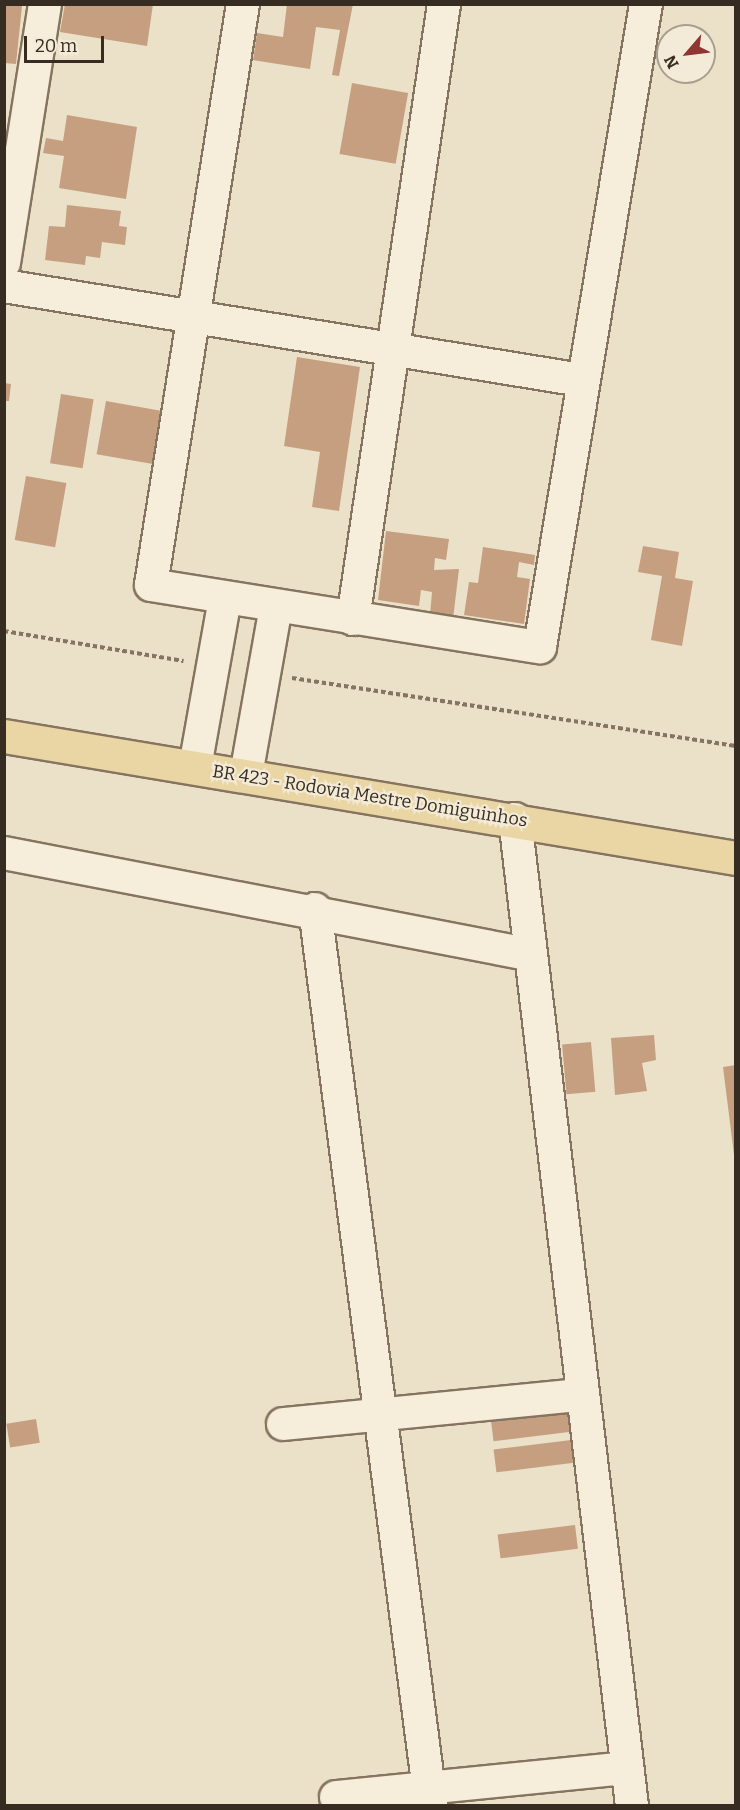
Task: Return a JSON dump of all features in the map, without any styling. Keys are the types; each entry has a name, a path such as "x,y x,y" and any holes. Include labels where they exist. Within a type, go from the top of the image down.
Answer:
{"main road":[{"name":"BR 423 - Rodovia Mestre Domiguinhos","path":"4,736 515,819 735,858"}],"street":[{"path":"4,263 45,4"},
{"path":"243,4 151,585 540,647 580,380 646,4"},
{"path":"353,618 444,4"},
{"path":"4,286 193,320 580,380"},
{"path":"195,767 225,598"},
{"path":"246,775 276,606"},
{"path":"515,819 527,954 632,1806"},
{"path":"4,853 315,909 527,954"},
{"path":"315,909 430,1797"},
{"path":"283,1424 580,1395"},
{"path":"336,1797 430,1797 627,1768"}],"path":[{"path":"4,631 213,665"},
{"path":"265,674 735,746"}],"building":[{"path":"4,4 22,6 16,64 4,63"},
{"path":"65,4 153,4 147,46 60,32"},
{"path":"287,4 353,4 339,76 332,75 340,30 316,27 310,69 253,60 257,33 283,37"},
{"path":"352,83 408,93 396,164 339,154"},
{"path":"67,115 137,127 126,199 59,188 64,156 43,153 46,138 63,141"},
{"path":"67,205 121,211 119,226 127,227 125,245 102,242 100,258 86,256 85,265 45,260 49,226 65,227"},
{"path":"297,357 360,367 339,511 312,507 320,452 284,446"},
{"path":"4,383 11,384 9,401 4,401"},
{"path":"61,394 94,399 83,468 50,463"},
{"path":"106,401 162,411 153,464 97,454"},
{"path":"26,476 66,483 55,547 15,540"},
{"path":"386,531 449,539 446,560 435,558 434,570 459,569 453,619 430,615 432,592 421,590 419,606 378,600"},
{"path":"643,546 679,552 675,578 693,581 682,646 651,640 662,576 638,572"},
{"path":"483,547 535,555 534,565 519,562 517,577 530,579 524,624 464,615 469,582 478,583"},
{"path":"654,1035 656,1060 642,1063 647,1091 615,1095 611,1038"},
{"path":"591,1042 595,1092 566,1094 562,1045"},
{"path":"736,1065 736,1155 734,1155 723,1067"},
{"path":"568,1408 571,1432 494,1441 491,1418"},
{"path":"36,1419 40,1443 10,1447 6,1424"},
{"path":"571,1440 574,1463 496,1472 494,1450"},
{"path":"575,1525 578,1549 501,1558 498,1535"}]}
